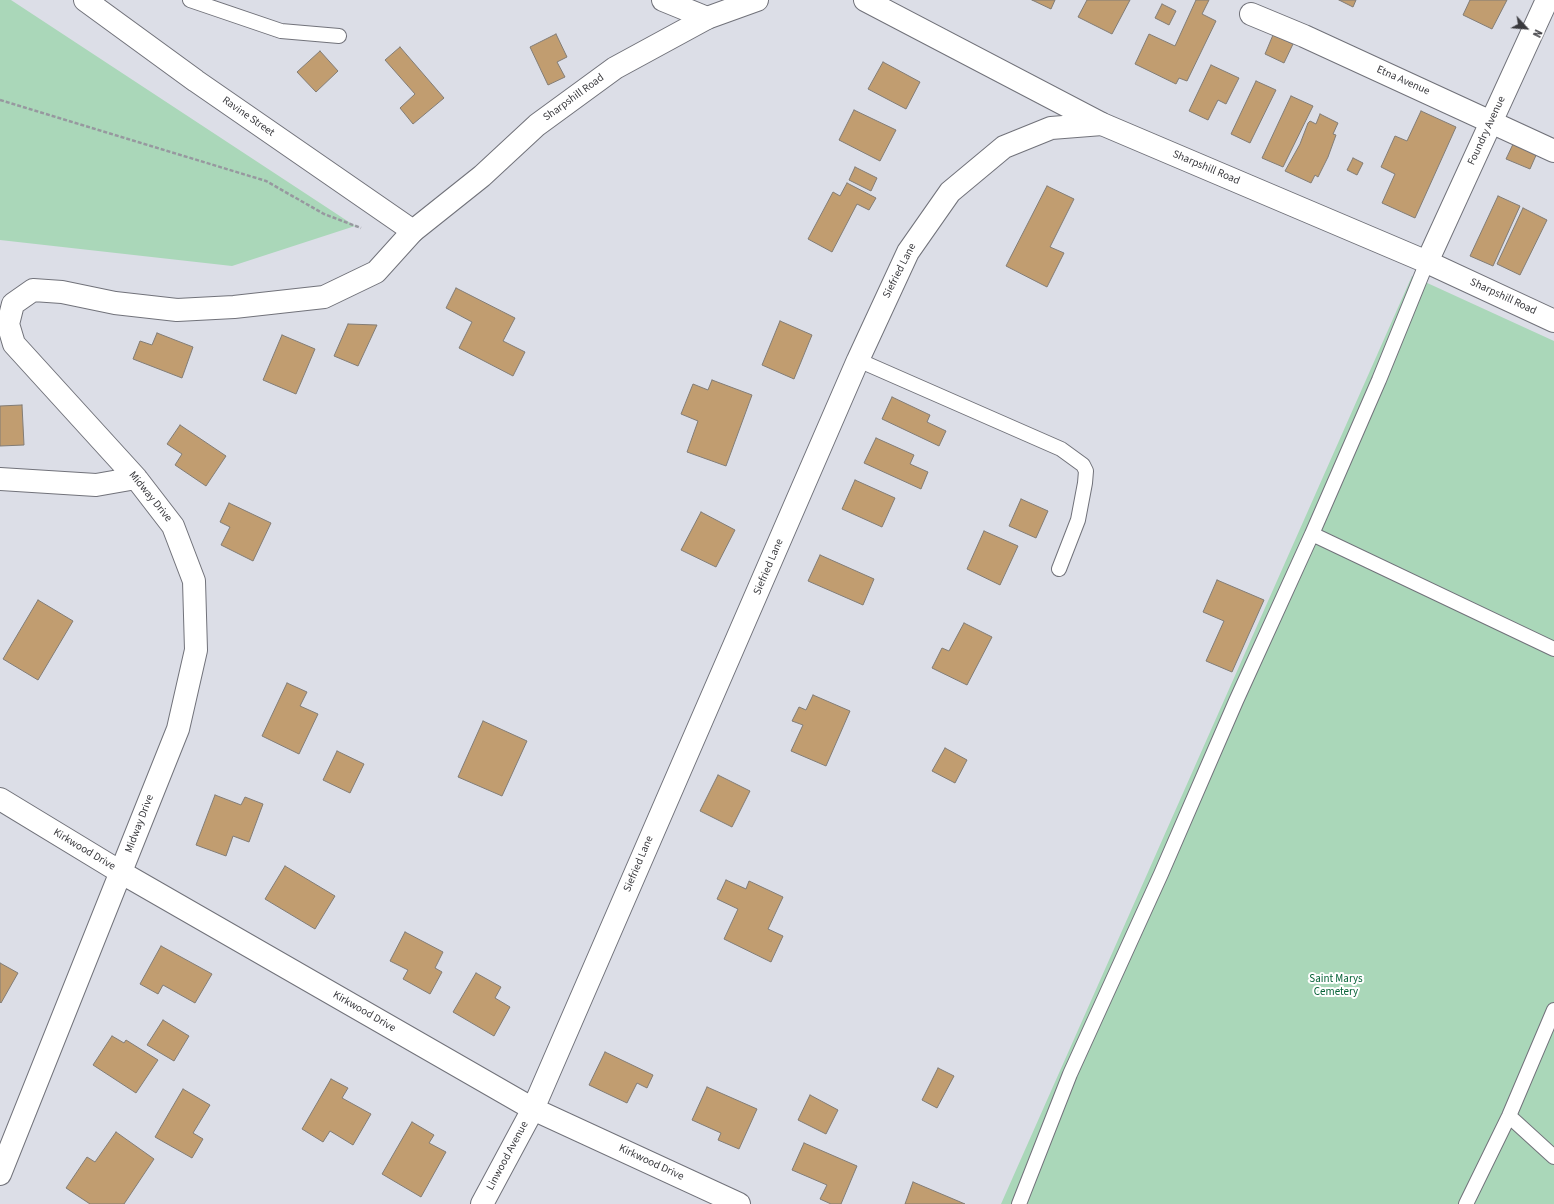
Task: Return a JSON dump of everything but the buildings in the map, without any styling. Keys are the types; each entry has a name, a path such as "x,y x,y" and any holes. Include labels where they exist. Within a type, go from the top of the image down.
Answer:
{"street":[{"name":"Ravine Street","path":"85,0 202,86 413,231"},
{"path":"663,0 708,18"},
{"name":"Sharpshill Road","path":"413,231 482,176 536,125 615,68 708,18 756,0"},
{"name":"Sharpshill Road","path":"866,0 1102,124 1427,262 1554,321"},
{"name":"Foundry Avenue","path":"1427,262 1547,0"},
{"name":"Etna Avenue","path":"1251,14 1304,36 1554,150"},
{"name":"Siefried Lane","path":"533,1109 858,360 908,252 950,192 1004,147 1051,128 1102,124"},
{"name":"Midway Drive","path":"0,1174 122,873 178,729 196,650 194,581 173,526 136,478 14,344 8,324 14,304 34,290 62,292 115,303 177,310 234,307 324,297 376,272 413,231"},
{"path":"0,479 96,485 136,478"},
{"name":"Kirkwood Drive","path":"0,800 122,873 533,1109 739,1204"},
{"name":"Linwood Avenue","path":"482,1204 533,1109"}],"lane":[{"path":"190,0 280,31 339,36"},
{"path":"1019,1204 1070,1074 1161,874 1236,700 1312,534 1379,380 1427,262"},
{"path":"858,360 1061,450 1083,464 1086,471 1078,520 1059,569"},
{"path":"1312,534 1554,649"},
{"path":"1466,1204 1509,1116 1554,1010"},
{"path":"1509,1116 1554,1157"}],"path":[{"path":"0,100 266,181 324,214 361,228 369,229"}],"green space":[{"path":"0,0 11,0 355,226 232,266 0,240"},
{"name":"Saint Marys Cemetery","path":"1412,276 1554,341 1554,1204 1001,1204"}]}
